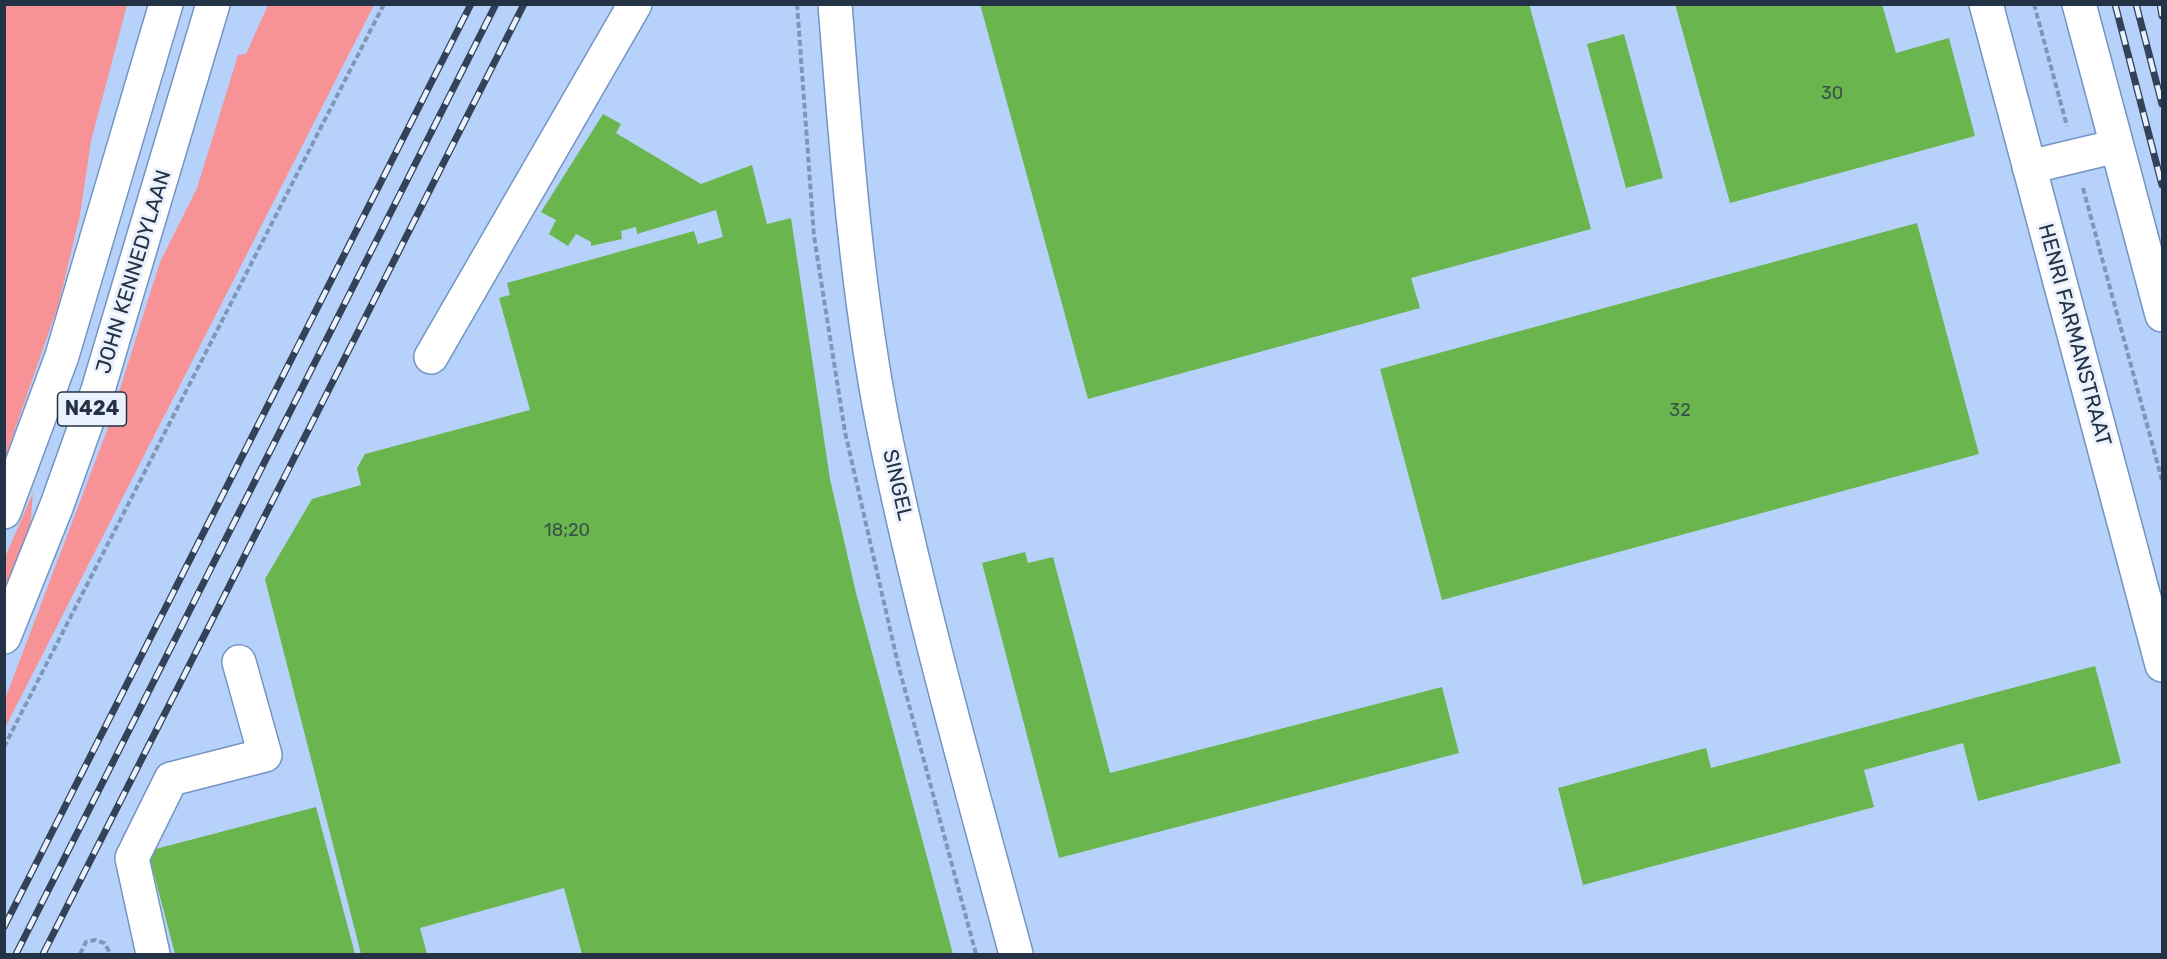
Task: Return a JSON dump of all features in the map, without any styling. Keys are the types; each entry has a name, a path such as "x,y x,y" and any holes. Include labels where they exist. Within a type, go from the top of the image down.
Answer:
{"main road":[{"name":"JOHN KENNEDYLAAN","path":"4,512 62,356 166,4"},
{"name":"JOHN KENNEDYLAAN","path":"4,637 57,505 98,390 213,4"},
{"path":"431,357 635,4"},
{"name":"SINGEL","path":"836,4 853,231 883,424 935,654 1016,954"},
{"name":"HENRI FARMANSTRAAT","path":"1986,4 2163,665"},
{"path":"2079,4 2163,315"},
{"path":"2029,167 2117,146"},
{"path":"153,954 132,858 171,779 266,756 239,662"}],"path":[{"path":"4,747 384,4"},
{"path":"2034,4 2163,480"},
{"path":"80,954 86,942 95,940 104,943 111,954"}],"shaded area":[{"path":"5,4 127,5 91,141 80,215 59,303 5,458"},
{"path":"268,5 374,5 5,728 5,699 106,433 160,262 197,188 238,55 246,54"},
{"path":"33,493 29,543 5,601 5,557"}],"building":[{"path":"980,4 1529,4 1591,229 1411,278 1420,308 1088,399"},
{"path":"1675,4 1882,4 1896,53 1949,38 1975,136 1730,203"},
{"path":"1624,34 1663,178 1626,188 1587,44"},
{"path":"603,114 621,124 616,133 701,184 752,165 767,224 791,218 830,479 856,593 953,954 582,954 564,888 420,928 427,954 361,954 265,579 312,499 361,485 357,468 365,454 530,410 499,298 510,295 507,283 694,231 698,244 723,237 716,210 637,234 636,227 621,231 622,239 591,246 591,242 576,234 568,246 549,234 556,220 541,212"},
{"path":"1917,223 1979,454 1442,600 1380,369"},
{"path":"1025,552 1028,563 1053,557 1110,773 1442,687 1459,753 1059,858 982,563"},
{"path":"2095,666 2121,763 1978,801 1963,743 1864,770 1874,807 1583,885 1558,788 1706,748 1711,768"},
{"path":"316,807 355,954 175,954 148,851"}],"railway":[{"path":"4,927 471,4"},
{"path":"16,954 496,4"},
{"path":"43,954 524,4"},
{"path":"2115,4 2162,185"},
{"path":"2136,4 2162,104"},
{"path":"2160,4 2162,16"}]}
